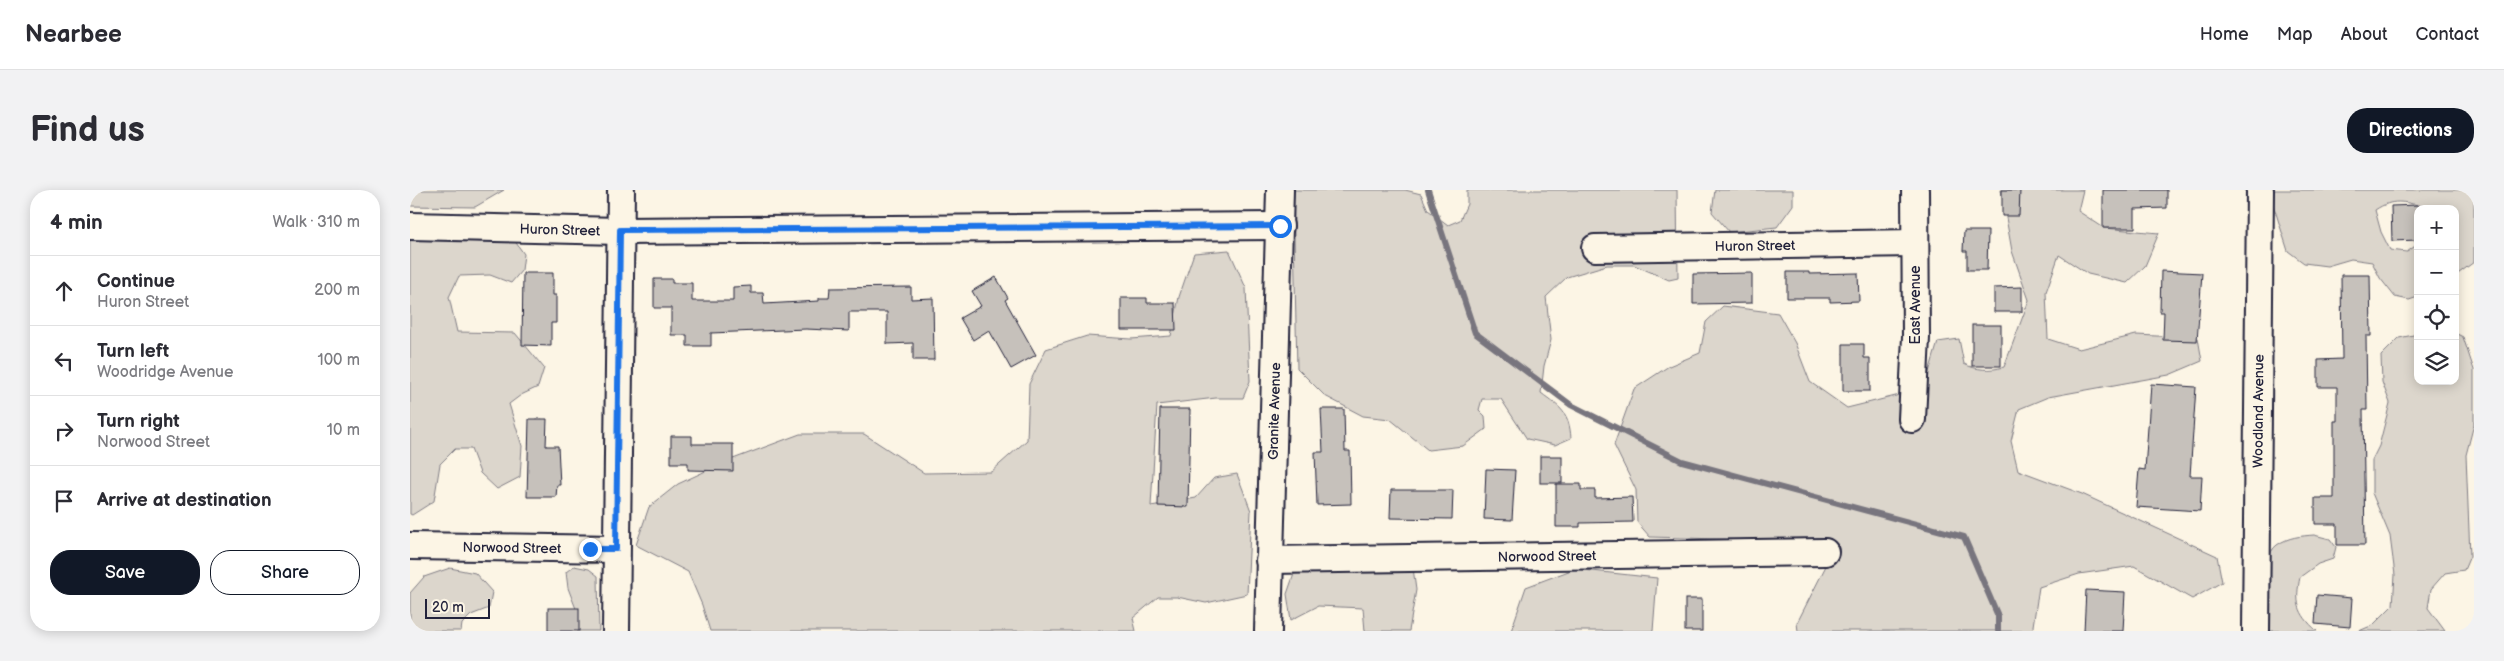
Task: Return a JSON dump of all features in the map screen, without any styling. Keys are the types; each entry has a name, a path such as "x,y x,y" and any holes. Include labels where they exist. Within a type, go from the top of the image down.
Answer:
{"street":[{"path":"616,631 621,190"},
{"name":"Granite Avenue","path":"1268,631 1280,190"},
{"name":"East Avenue","path":"1912,420 1916,337 1915,190"},
{"name":"Woodland Avenue","path":"2256,631 2260,190"},
{"name":"Huron Street","path":"410,226 620,230 1280,226"},
{"name":"Huron Street","path":"1595,248 1914,243"},
{"name":"Norwood Street","path":"410,546 616,549"},
{"name":"Norwood Street","path":"1269,560 1825,552"}],"shaded area":[{"path":"410,190 504,190 475,207 410,206"},
{"path":"1293,190 1405,190 1421,194 1428,210 1448,225 1460,220 1467,204 1467,190 1677,190 1678,278 1669,280 1634,265 1607,265 1567,277 1546,297 1551,340 1544,366 1541,393 1563,411 1568,422 1571,438 1555,445 1527,439 1501,399 1482,399 1479,410 1485,416 1486,429 1463,446 1428,450 1390,419 1363,416 1325,396 1297,368"},
{"path":"1715,190 1793,190 1793,205 1777,227 1729,232 1712,212"},
{"path":"2001,190 2083,190 2078,211 2104,228 2159,233 2145,266 2127,283 2088,274 2059,255 2046,292 2048,339 2079,349 2136,335 2198,338 2202,361 2169,375 2048,397 2019,409 2011,441 2018,470 2082,494 2217,556 2222,582 2192,599 2134,566 2079,574 2039,587 2033,626 2034,631 1798,631 1797,623 1833,552 1821,542 1650,537 1637,522 1636,490 1614,445 1634,389 1669,366 1700,353 1706,322 1723,306 1778,313 1795,343 1810,382 1847,408 1924,389 1938,342 1959,339 1964,364 1973,368 1994,369 2004,367 2029,300 2012,251"},
{"path":"2272,190 2474,190 2474,262 2459,273 2459,205 2419,205 2393,202 2381,206 2375,210 2381,232 2390,250 2407,252 2414,247 2414,298 2409,300 2395,297 2380,278 2372,262 2351,259 2327,266 2304,263 2288,251 2273,204"},
{"path":"410,237 514,240 524,254 522,270 511,283 490,275 459,276 449,297 457,332 515,333 544,368 538,387 521,395 509,404 522,446 520,477 497,489 480,473 471,449 455,449 440,464 434,501 412,515 410,514"},
{"path":"1229,250 1246,288 1250,381 1243,398 1216,398 1157,405 1151,506 1196,498 1214,478 1237,474 1251,511 1247,594 1206,603 1177,597 1158,597 1133,618 1136,631 710,631 702,605 688,572 636,545 649,507 678,484 725,462 800,434 864,434 924,473 991,472 1027,440 1029,384 1046,349 1087,336 1131,339 1171,336 1179,297 1194,253"},
{"path":"2414,335 2414,385 2459,385 2459,335 2463,337 2474,370 2474,424 2466,455 2470,556 2464,570 2445,573 2431,589 2428,608 2445,631 2359,631 2373,625 2393,605 2395,575 2390,536 2372,493 2372,460 2379,446 2390,403 2382,382 2381,356 2399,338"},
{"path":"2314,535 2330,539 2336,547 2333,559 2318,564 2300,577 2299,607 2310,625 2317,631 2264,631 2265,572 2272,551 2277,545 2286,540 2299,536"},
{"path":"574,566 589,569 598,576 599,631 577,631 578,614 568,588 566,572"},
{"path":"450,568 475,573 492,592 489,608 471,615 462,624 461,631 410,631 410,593 424,577"},
{"path":"1413,568 1416,590 1409,631 1365,631 1363,608 1318,606 1291,620 1287,594 1294,574"},
{"path":"1574,569 1657,578 1653,631 1511,631 1526,587"}],"building":[{"path":"2002,190 2020,190 2019,216 2002,216"},
{"path":"2103,190 2167,190 2167,208 2135,209 2135,228 2103,228"},
{"path":"2414,205 2414,240 2392,241 2391,206"},
{"path":"1964,231 1988,231 1987,270 1967,270 1967,251 1963,251"},
{"path":"2161,271 2202,273 2197,341 2163,340 2164,312 2160,312"},
{"path":"1787,272 1809,272 1809,274 1858,273 1859,301 1830,302 1830,298 1787,298"},
{"path":"523,273 553,273 553,295 556,295 556,323 551,323 551,346 522,345"},
{"path":"1752,273 1752,303 1693,304 1693,274"},
{"path":"2341,275 2370,275 2371,336 2366,336 2367,410 2363,410 2365,545 2337,545 2337,524 2315,524 2315,498 2334,498 2334,421 2337,421 2337,387 2318,387 2318,360 2342,359"},
{"path":"996,277 1008,298 1005,300 1036,355 1011,369 989,330 973,340 960,318 981,306 972,291"},
{"path":"654,279 672,279 672,283 692,283 692,301 733,301 733,287 751,286 751,293 763,293 764,304 819,301 819,298 829,298 830,288 911,287 911,299 933,298 934,360 913,360 913,343 887,344 887,312 849,312 849,331 806,329 711,333 711,346 687,346 687,335 671,335 671,308 654,308"},
{"path":"2022,287 2022,312 1994,312 1994,288"},
{"path":"1121,298 1147,298 1147,303 1175,303 1176,330 1121,330"},
{"path":"1972,325 2001,325 2001,366 1972,366"},
{"path":"1843,344 1864,344 1864,358 1870,358 1870,391 1843,391"},
{"path":"2151,384 2196,387 2190,476 2202,476 2200,511 2136,507 2139,469 2145,470"},
{"path":"1160,409 1190,409 1188,507 1158,506"},
{"path":"1321,409 1344,409 1345,451 1350,451 1351,504 1317,505 1315,452 1323,452"},
{"path":"529,419 547,419 546,446 558,446 560,485 557,485 556,497 527,497"},
{"path":"671,436 692,436 692,444 733,444 733,471 688,470 688,463 671,463"},
{"path":"1540,456 1562,456 1562,483 1540,483"},
{"path":"1486,469 1515,470 1512,520 1484,519"},
{"path":"1556,484 1581,484 1581,490 1595,490 1595,498 1632,497 1633,522 1580,523 1580,527 1556,527"},
{"path":"1391,490 1453,490 1452,519 1390,518"},
{"path":"2086,590 2125,592 2123,631 2084,631"},
{"path":"2317,595 2352,598 2350,627 2315,624"},
{"path":"1685,599 1702,599 1702,631 1685,631"},
{"path":"548,608 579,608 579,631 548,631"}],"waterway":[{"path":"1428,190 1475,333 1571,405 1682,461 1964,537 1998,616 1998,631"}],"route":[{"path":"590,549 616,549 620,230 1280,226"}]}
